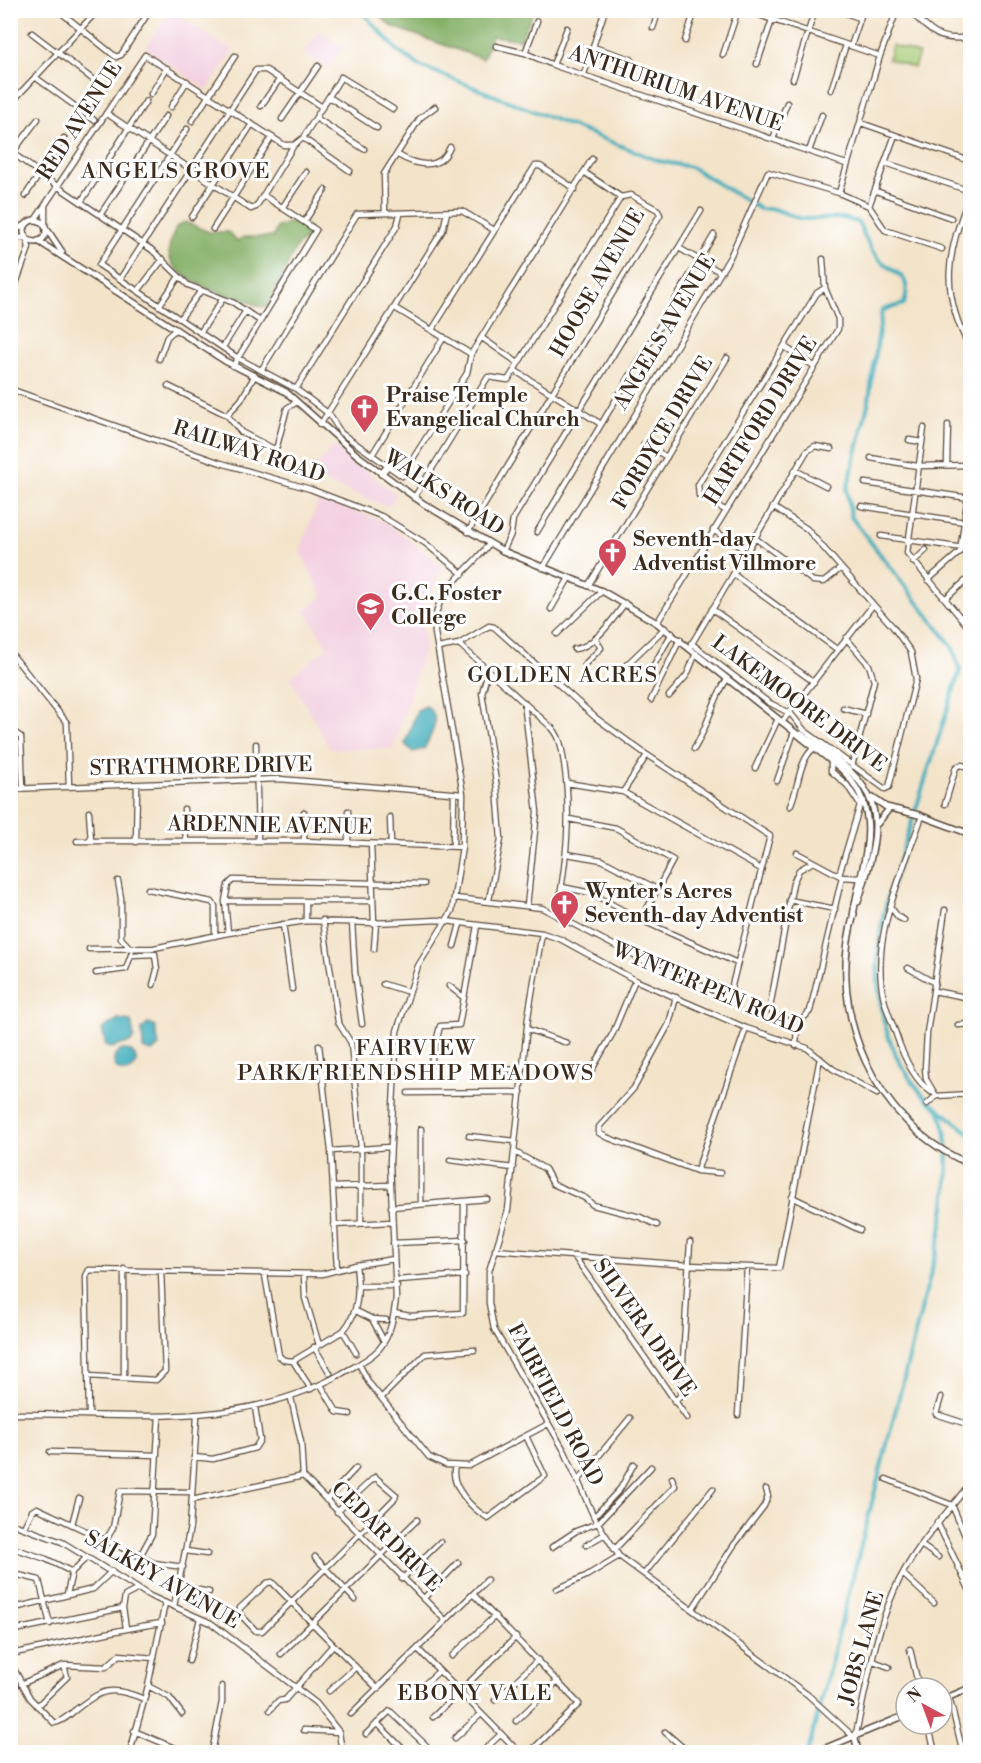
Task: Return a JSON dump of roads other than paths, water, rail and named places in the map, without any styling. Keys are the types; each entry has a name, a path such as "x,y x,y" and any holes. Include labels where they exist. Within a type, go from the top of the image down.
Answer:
{"main road":[{"path":"10,232 35,220 46,228 38,241 27,238 10,238"},
{"path":"25,225 23,231 27,238"},
{"name":"WALKS ROAD","path":"46,228 66,256"},
{"name":"WALKS ROAD","path":"38,241 66,256 232,366 277,386 320,425 381,474 468,532 503,551 602,591 665,628 690,645 696,653 727,679 780,720 854,772 870,795 876,812 876,825 875,843 853,916"},
{"path":"381,474 387,467"},
{"name":"WALKS ROAD","path":"780,720 848,775 868,812 869,833 853,916"},
{"path":"870,795 890,809"},
{"path":"876,825 890,809"},
{"path":"868,812 890,809 907,811 970,834"},
{"path":"853,916 845,964 849,1012 860,1050 882,1093 893,1107 920,1134 957,1159 970,1164"},
{"path":"954,1695 970,1688"},
{"path":"816,1752 894,1720"},
{"path":"855,1738 858,1752"}],"street":[{"path":"58,10 79,30 116,57 121,55 150,10"},
{"path":"10,104 98,10"},
{"path":"584,74 605,10"},
{"path":"651,10 659,12 653,28"},
{"path":"685,41 695,10"},
{"path":"723,55 738,10"},
{"path":"744,10 880,56"},
{"path":"757,64 769,19 769,10"},
{"path":"792,79 815,10"},
{"path":"837,10 860,18"},
{"path":"831,90 864,10"},
{"path":"897,10 880,56 839,193 869,206 885,230 942,249"},
{"path":"909,10 934,35 953,40 970,37"},
{"path":"525,53 537,21"},
{"path":"553,65 567,28"},
{"path":"32,33 104,88"},
{"name":"ANTHURIUM AVENUE","path":"496,46 525,53 553,65 846,164"},
{"path":"593,47 631,59"},
{"name":"RED AVENUE","path":"35,220 145,55 167,68"},
{"path":"192,121 235,56"},
{"path":"282,119 318,66"},
{"path":"151,94 167,68 284,145 294,145"},
{"path":"120,279 256,70 262,68 322,107"},
{"path":"35,77 94,120"},
{"path":"106,113 254,210 294,145 303,138 341,77 393,109"},
{"path":"261,106 279,80"},
{"path":"171,107 187,81"},
{"path":"329,97 377,128"},
{"path":"81,202 146,101"},
{"path":"773,139 787,103"},
{"path":"385,213 384,174 420,118 435,107"},
{"path":"809,151 822,115"},
{"path":"100,215 166,116"},
{"path":"38,118 11,154 143,244 163,259 178,278 200,292 234,303 260,321"},
{"path":"316,118 364,149"},
{"path":"861,123 970,161"},
{"path":"192,217 252,124"},
{"path":"187,129 99,265 238,358 296,389 329,414 340,433 402,476 467,373 471,354 592,159"},
{"path":"869,206 895,135"},
{"path":"213,229 272,137"},
{"path":"25,196 64,138"},
{"path":"303,138 350,171"},
{"path":"398,155 418,165 428,164 443,158 450,147"},
{"path":"886,164 964,189"},
{"path":"432,330 535,166 540,166 575,189"},
{"path":"282,208 306,172"},
{"path":"414,498 488,377 508,380 621,197 584,172"},
{"name":"ANGELS AVENUE","path":"543,568 730,257 749,210 768,172 839,193"},
{"path":"304,222 325,190"},
{"path":"876,191 951,218"},
{"path":"232,366 316,230 263,195"},
{"name":"HOOSE AVENUE","path":"468,532 660,215 658,210 631,195 621,197"},
{"path":"970,195 950,256 948,286 954,316 970,348"},
{"name":"RED AVENUE","path":"45,206 46,228"},
{"path":"503,551 511,534 513,519 701,211"},
{"path":"320,425 443,230 447,212"},
{"path":"262,369 357,214 465,212 494,230"},
{"path":"296,389 397,226 400,214"},
{"path":"537,532 714,235"},
{"path":"10,300 28,248 27,238"},
{"path":"28,248 38,241"},
{"path":"678,248 720,272"},
{"path":"138,291 163,259"},
{"name":"HARTFORD DRIVE","path":"657,623 840,324 825,288 823,259"},
{"path":"159,306 178,278"},
{"path":"725,510 699,496 698,485 817,293 825,288"},
{"path":"180,319 200,292"},
{"path":"200,333 222,300"},
{"path":"395,308 471,354"},
{"path":"223,347 245,312"},
{"path":"159,359 167,338 176,329"},
{"path":"372,455 444,337"},
{"path":"482,338 518,363"},
{"path":"785,348 814,366"},
{"name":"FORDYCE DRIVE","path":"588,586 728,358"},
{"path":"514,370 601,424"},
{"path":"227,415 241,400 255,375"},
{"path":"168,386 227,415 241,432 274,449 277,446 287,408 297,402"},
{"name":"RAILWAY ROAD","path":"10,389 221,463 310,489 381,516 425,543 463,574"},
{"path":"946,465 948,425"},
{"path":"924,428 910,514 907,553 970,629"},
{"path":"909,440 922,442"},
{"path":"644,444 667,457"},
{"path":"690,645 795,470 811,448 820,445 831,449"},
{"path":"871,458 918,466 970,465"},
{"path":"795,470 826,486"},
{"path":"928,580 960,552 970,480"},
{"path":"865,483 969,498"},
{"path":"861,506 965,522"},
{"path":"755,768 780,720 790,714 873,605 807,529 773,507"},
{"path":"713,530 747,551"},
{"path":"881,536 970,549"},
{"path":"754,538 813,581 824,582 841,568"},
{"path":"14,1414 89,1413 197,1416 255,1407 291,1398 321,1385 359,1364 374,1353 384,1341 394,1313 397,1283 391,1207 390,1147 397,1031 418,966 448,920 455,898 462,847 463,794 438,648 434,621 435,609 443,594 489,544"},
{"path":"913,562 926,550"},
{"path":"733,574 838,650"},
{"path":"945,599 970,577"},
{"path":"551,609 569,579"},
{"path":"557,634 602,591"},
{"path":"574,649 580,649 595,638 625,603"},
{"name":"LAKEMOORE DRIVE","path":"690,645 768,702 790,714 804,729 852,766 888,789 916,680 916,669 905,642 873,605"},
{"path":"712,609 814,682"},
{"path":"961,618 970,609"},
{"path":"438,648 459,644 489,626 494,627 596,718 646,755 770,836 729,997 652,965 542,908 489,900 455,898"},
{"path":"619,672 665,628"},
{"path":"647,677 672,633"},
{"path":"585,664 601,648 595,638"},
{"path":"846,638 872,671 874,681 852,766"},
{"path":"651,700 680,639"},
{"path":"459,644 556,732 567,783 569,819 567,854 556,915"},
{"path":"10,652 67,723 69,786"},
{"path":"669,696 687,675 696,653"},
{"path":"488,672 482,693 497,788 501,839 489,900"},
{"path":"694,749 701,738 717,694 727,679"},
{"path":"524,702 537,812 527,906"},
{"path":"843,708 866,714"},
{"path":"10,729 21,737 23,789"},
{"path":"777,782 794,732"},
{"path":"256,744 258,841"},
{"path":"790,806 808,753 814,748"},
{"path":"623,792 646,755"},
{"path":"945,804 956,767 962,765 970,767"},
{"name":"STRATHMORE DRIVE","path":"10,789 257,779 317,781 463,794"},
{"path":"567,783 623,792 761,869"},
{"path":"136,842 137,785"},
{"path":"453,846 454,794"},
{"path":"796,1046 797,1025 810,1011 835,909 840,876 862,803"},
{"path":"184,808 186,841"},
{"path":"969,817 970,810"},
{"path":"348,811 348,842"},
{"path":"88,812 91,841"},
{"path":"304,812 304,842"},
{"path":"920,815 882,950 884,999 901,1051 911,1070 934,1095 970,1094"},
{"path":"390,817 391,844"},
{"path":"569,819 616,828 673,860 641,920"},
{"name":"ARDENNIE AVENUE","path":"77,841 348,842 462,847"},
{"path":"371,844 374,949"},
{"path":"567,854 603,860 657,889"},
{"path":"796,854 840,876 859,878"},
{"path":"797,1025 773,1014 770,1010 789,900 796,875 803,867 813,862"},
{"path":"228,933 225,901 228,885 233,880 424,884"},
{"path":"118,881 122,938 132,950"},
{"path":"562,887 591,893 641,920 737,963"},
{"path":"148,889 212,902 215,906 215,936"},
{"path":"789,900 835,909"},
{"path":"225,901 373,901"},
{"path":"306,902 306,921"},
{"path":"892,909 898,918 904,920"},
{"path":"934,1095 926,1079 925,1068 945,910"},
{"path":"96,973 126,969 131,956 228,933 283,924 323,920 375,923 448,920"},
{"path":"323,920 338,1022 351,1043 361,1148 361,1223"},
{"name":"WYNTER PEN ROAD","path":"448,920 477,926 501,926 542,933 560,939 635,980 746,1028 807,1048 832,1069 876,1094"},
{"path":"352,922 355,972 362,1024"},
{"path":"283,924 292,989"},
{"path":"454,946 460,924"},
{"path":"430,1066 440,1026 457,1027 477,926"},
{"name":"FAIRFIELD ROAD","path":"542,933 536,957 527,1029 508,1210 489,1271 489,1303 494,1329 548,1424 594,1517 619,1556 693,1608 808,1695 855,1738"},
{"path":"89,949 154,951"},
{"path":"153,985 157,970 154,951"},
{"path":"908,968 935,983"},
{"path":"589,1075 613,1033 635,980"},
{"path":"382,984 408,992"},
{"path":"449,986 463,997"},
{"path":"934,991 970,998"},
{"path":"676,997 669,1024 634,1088 598,1130 606,1137 697,1172 720,1173"},
{"path":"958,1025 970,1024"},
{"path":"697,1172 746,1028"},
{"path":"527,1029 567,1043"},
{"path":"319,1045 331,1151 336,1270"},
{"path":"495,1250 688,1265 779,1268 820,1058"},
{"path":"323,1075 395,1069"},
{"path":"495,1069 523,1070"},
{"path":"408,1093 520,1092"},
{"path":"927,1104 934,1095"},
{"path":"421,1130 421,1204"},
{"path":"470,1136 515,1141"},
{"path":"331,1151 390,1147"},
{"path":"514,1152 545,1169 554,1184 585,1198 593,1205 640,1217 657,1225"},
{"path":"450,1160 513,1168"},
{"path":"333,1187 391,1185"},
{"path":"792,1197 860,1230"},
{"path":"391,1207 487,1199"},
{"path":"394,1313 410,1316 459,1314 465,1309 464,1202"},
{"path":"334,1225 392,1222"},
{"path":"393,1243 465,1240"},
{"path":"675,1402 681,1395 690,1242"},
{"name":"SILVERA DRIVE","path":"574,1256 687,1418"},
{"path":"89,1413 86,1276 89,1270 124,1269 304,1275 394,1259"},
{"path":"265,1275 279,1356 284,1360 293,1361 343,1331 356,1311 358,1286 356,1265"},
{"path":"738,1415 747,1267"},
{"path":"124,1269 124,1377"},
{"path":"88,1376 156,1380 165,1371 161,1271"},
{"path":"304,1275 305,1298 317,1346 330,1373"},
{"path":"358,1286 465,1275"},
{"path":"356,1311 372,1319 386,1320"},
{"path":"372,1319 384,1341"},
{"path":"343,1331 356,1353"},
{"path":"381,1398 425,1354 474,1350"},
{"path":"293,1361 311,1389"},
{"path":"359,1364 369,1383 429,1457 455,1466 469,1466 548,1424"},
{"path":"321,1385 337,1412 350,1414"},
{"path":"941,1397 936,1414 970,1425"},
{"path":"192,1500 206,1499 303,1476 301,1442 291,1398"},
{"path":"194,1456 213,1459 255,1448 260,1440 255,1407"},
{"path":"140,1556 152,1534 159,1416"},
{"path":"174,1606 186,1551 192,1500 197,1416"},
{"path":"578,1481 630,1418"},
{"path":"455,1466 453,1475 456,1485 488,1518 545,1476 526,1436"},
{"path":"50,1452 157,1455"},
{"path":"594,1517 620,1489 634,1464"},
{"path":"552,1546 576,1531 598,1523 651,1467"},
{"path":"326,1500 356,1468"},
{"name":"CEDAR DRIVE","path":"303,1476 402,1579 446,1621"},
{"path":"338,1512 375,1477 394,1492 395,1498 325,1567 292,1602 262,1631 256,1631 239,1611 269,1582 292,1602 313,1622 378,1689"},
{"path":"614,1550 675,1486 672,1478"},
{"path":"886,1479 952,1505 970,1547"},
{"name":"JOBS LANE","path":"855,1738 873,1662 894,1592 937,1522 970,1483"},
{"path":"644,1574 713,1489"},
{"path":"693,1608 734,1545 764,1506 768,1496 766,1489"},
{"path":"106,1540 113,1528 120,1491 192,1492"},
{"path":"72,1524 79,1498"},
{"name":"SALKEY AVENUE","path":"24,1527 32,1511 37,1509 154,1563 183,1567"},
{"path":"281,1654 417,1520"},
{"path":"937,1522 970,1591"},
{"path":"10,1533 12,1523"},
{"name":"SALKEY AVENUE","path":"12,1523 62,1542 138,1589 211,1623 295,1686 324,1712 339,1732"},
{"path":"586,1545 605,1534"},
{"path":"402,1579 440,1542"},
{"path":"921,1545 938,1557"},
{"path":"10,1547 46,1559 72,1572"},
{"path":"186,1551 207,1554"},
{"path":"557,1589 577,1581 619,1556"},
{"path":"67,1594 72,1572 87,1557"},
{"path":"315,1557 355,1600"},
{"path":"423,1599 459,1563"},
{"path":"10,1609 99,1587 112,1571"},
{"path":"10,1581 12,1573 39,1580 51,1624"},
{"path":"903,1574 934,1603"},
{"path":"351,1714 486,1580"},
{"path":"179,1586 209,1592"},
{"path":"126,1628 123,1608 127,1593 138,1589"},
{"path":"473,1594 579,1704 530,1752"},
{"path":"130,1752 148,1686 165,1603"},
{"path":"10,1631 123,1608"},
{"path":"452,1656 495,1616"},
{"path":"189,1661 200,1619"},
{"path":"10,1654 62,1645 126,1628 162,1623"},
{"path":"433,1717 516,1637"},
{"path":"270,1710 278,1701 285,1700 333,1645"},
{"path":"418,1649 519,1752"},
{"path":"910,1649 916,1676"},
{"path":"21,1684 64,1665 106,1667 119,1655 154,1658"},
{"path":"495,1700 538,1660"},
{"path":"10,1662 21,1684 37,1706 54,1722 65,1718 96,1695 116,1689 144,1699"},
{"path":"873,1662 889,1666"},
{"path":"37,1706 67,1677 64,1665"},
{"path":"329,1691 356,1667"},
{"path":"413,1695 439,1671"},
{"path":"516,1721 558,1681"},
{"path":"148,1686 169,1697 182,1714"},
{"path":"212,1752 222,1702 222,1686"},
{"path":"366,1734 387,1713 392,1712 430,1751"},
{"path":"455,1738 481,1714"},
{"path":"954,1717 963,1752"},
{"path":"377,1723 406,1752"},
{"path":"304,1730 339,1732 342,1752"},
{"path":"134,1731 184,1752"},
{"path":"665,1732 688,1752"},
{"path":"482,1752 501,1734"},
{"path":"931,1736 935,1752"}],"water":[{"path":"426,706 434,716 434,727 424,749 413,752 405,744 417,710"},
{"path":"118,1019 131,1021 134,1037 131,1042 111,1048 106,1046 102,1029"},
{"path":"149,1023 155,1026 159,1046 152,1052 143,1049 142,1029"},
{"path":"125,1050 133,1053 136,1061 133,1069 125,1072 117,1069 114,1061 117,1053"}],"waterway":[{"path":"360,10 398,51 420,66 659,161 691,167 760,209 774,209 801,219 842,218 858,222 873,252 903,278 906,284 904,304 882,310 869,400 847,490 851,517 952,646 960,670 887,900 878,952 878,979 887,1031 896,1055 910,1078 927,1099 970,1134"},
{"path":"808,1752 939,1241 948,1173 946,1138 938,1107"}],"place":[{"name":"Praise Temple Evangelical Church","path":"365,434"},
{"name":"Seventh-day Adventist Villmore","path":"612,578"},
{"name":"G.C. Foster College","path":"370,632"},
{"name":"Wynter's Acres Seventh-day Adventist","path":"564,930"}],"district":[{"name":"ANGELS GROVE","path":"176,171"},
{"name":"GOLDEN ACRES","path":"563,675"},
{"name":"FAIRVIEW PARK/FRIENDSHIP MEADOWS","path":"416,1060"},
{"name":"EBONY VALE","path":"475,1693"}]}
